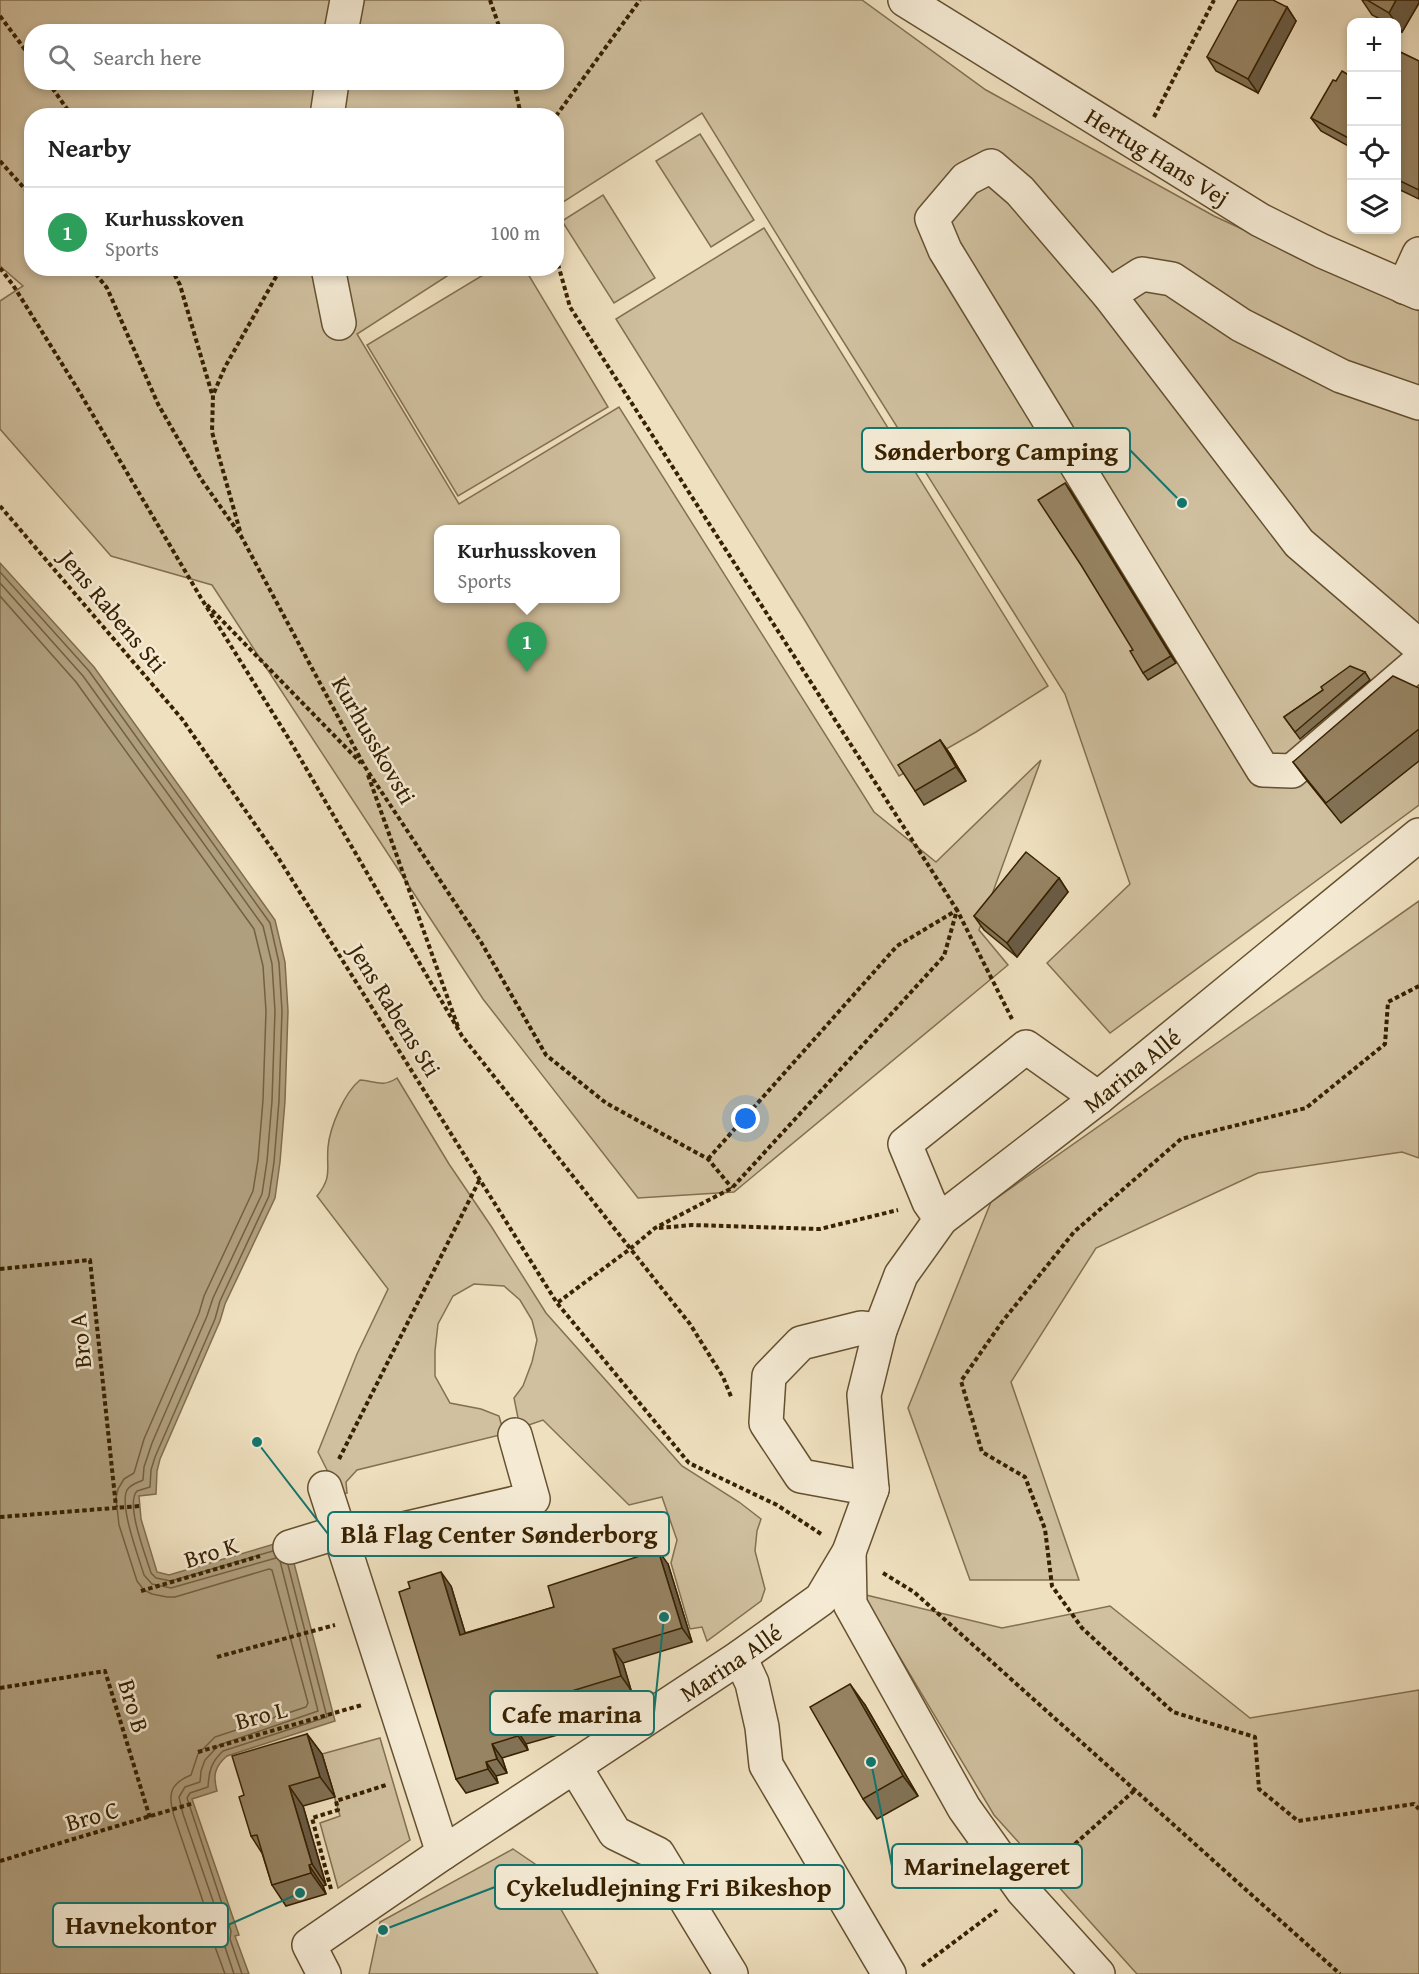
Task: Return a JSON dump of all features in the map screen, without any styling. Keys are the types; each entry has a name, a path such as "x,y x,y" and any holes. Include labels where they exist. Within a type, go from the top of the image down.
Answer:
{"street":[{"path":"342,24 347,0"},
{"name":"Hertug Hans Vej","path":"905,0 1260,220 1322,251 1411,290"},
{"path":"328,108 331,90"},
{"path":"992,166 1020,191 1109,295 1299,543 1417,663 1292,771 1263,770 945,250 932,219 966,178 992,166"},
{"path":"1411,290 1419,254"},
{"path":"1109,295 1142,274 1172,279 1241,325 1341,376 1419,403"},
{"path":"330,276 339,323"},
{"name":"Marina Allé","path":"324,1974 309,1945 443,1853 740,1657 821,1599 849,1552 872,1489 864,1395 880,1330 901,1275 935,1210 1098,1098 1419,835"},
{"path":"935,1210 904,1144 1026,1047 1098,1098"},
{"path":"872,1489 801,1476 766,1424 769,1376 801,1343 861,1328 880,1330"},
{"path":"290,1547 533,1499 515,1435"},
{"path":"325,1488 443,1853"},
{"name":"Marina Allé","path":"849,1552 850,1604 964,1808 1023,1891 1098,1974"},
{"path":"740,1657 752,1683 762,1727 766,1765 889,1974"},
{"path":"574,1767 615,1833 658,1854 731,1974"}],"path":[{"path":"490,0 498,24"},
{"path":"562,108 640,0"},
{"path":"1139,146 1214,0"},
{"path":"0,16 24,49"},
{"path":"54,90 66,108"},
{"path":"516,90 519,108"},
{"path":"0,161 24,188"},
{"path":"0,268 77,388 201,598 289,739 462,1036 690,1324 723,1377 736,1409"},
{"name":"Kurhusskovsti","path":"97,276 107,288 158,404 201,479 241,536 365,767 481,942 546,1054 606,1103 708,1160"},
{"path":"175,276 213,394 212,432 241,536"},
{"path":"213,394 225,367 276,276"},
{"path":"561,276 570,307 957,910 997,990"},
{"name":"Jens Rabens Sti","path":"0,506 182,719 279,859 557,1302 689,1463 777,1505 914,1592 1340,1974"},
{"path":"201,598 365,767 462,1036"},
{"path":"732,1188 708,1160 897,946 957,910"},
{"path":"557,1302 655,1228 732,1188 944,956 957,910"},
{"path":"1419,986 1388,1002 1385,1044 1306,1108 1182,1139 1074,1232 1002,1322 961,1381 982,1452 1024,1477 1045,1529 1052,1586 1083,1628 1173,1712 1255,1737 1258,1789 1298,1821 1414,1804 1419,1809"},
{"path":"325,1488 481,1179"},
{"path":"655,1228 692,1225 820,1228 935,1210"},
{"name":"Bro A","path":"0,1269 90,1260 116,1508"},
{"path":"772,1494 777,1505"},
{"path":"0,1517 140,1506"},
{"name":"Bro K","path":"141,1591 290,1547"},
{"path":"217,1657 313,1631"},
{"name":"Bro B","path":"0,1688 105,1671 150,1818"},
{"name":"Bro L","path":"198,1752 334,1714"},
{"path":"340,1923 312,1818 338,1810 336,1801 418,1775"},
{"name":"Bro C","path":"0,1861 194,1803"}],"shaded area":[{"path":"0,0 862,0 986,90 1214,216 1419,311 1419,805 1110,1033 1047,963 1130,884 1065,694 702,113 564,202 564,108 24,108 24,276 447,276 357,334 459,504 619,407 874,812 936,862 1041,760 979,930 1008,965 734,1192 638,1198 483,999 212,585 111,556 0,429 0,301 23,286 0,266"},
{"path":"700,134 754,220 711,247 656,161"},
{"path":"603,195 655,278 614,303 564,224 564,220"},
{"path":"764,228 1048,686 976,732 899,776 804,619 616,319"},
{"path":"481,276 529,276 608,407 458,496 367,345"},
{"path":"1419,901 1419,1158 1402,1152 1258,1173 1096,1248 1011,1382 1079,1580 970,1580 908,1408 991,1202"},
{"path":"397,1078 449,1164 546,1313 682,1466 739,1502 761,1519 755,1551 765,1589 761,1601 707,1641 702,1627 690,1629 671,1563 677,1540 662,1497 629,1505 543,1420 520,1428 514,1398 523,1386 537,1340 532,1320 520,1300 504,1286 474,1284 453,1296 438,1324 435,1376 450,1403 481,1409 499,1416 504,1434 357,1470 346,1482 347,1493 339,1494 318,1452 357,1354 388,1289 317,1196 327,1178 328,1147 332,1130 349,1093 360,1080 387,1083"},
{"path":"862,1594 1002,1628 1110,1606 1250,1718 1419,1690 1419,1974 1137,1974 994,1815"},
{"path":"380,1738 410,1840 338,1888 320,1823 340,1816 322,1754"},
{"path":"513,1849 535,1864 598,1974 369,1974 380,1922"}],"water":[{"path":"0,563 94,667 275,920 285,962 288,1011 285,1101 275,1198 225,1304 220,1321 160,1459 156,1494 139,1496 141,1519 157,1572 169,1575 288,1540 335,1721 227,1756 219,1764 216,1772 217,1791 192,1799 239,1935 235,1936 249,1974 0,1974"}],"building":[{"path":"1238,0 1273,0 1287,7 1248,79 1207,57"},
{"path":"1367,0 1396,0 1389,13"},
{"path":"1401,52 1419,61 1419,190 1401,181"},
{"path":"1342,71 1347,74 1347,137 1311,118 1333,80 1336,81"},
{"path":"1065,483 1171,656 1143,673 1130,651 1133,650 1038,500"},
{"path":"1350,666 1365,672 1295,732 1284,717 1323,690 1321,687"},
{"path":"1393,676 1419,688 1419,729 1326,803 1293,762"},
{"path":"940,740 956,767 915,791 898,765"},
{"path":"1026,852 1059,878 1007,943 974,916"},
{"path":"658,1550 682,1628 613,1649 621,1676 552,1697 558,1718 517,1730 518,1736 492,1744 497,1759 486,1762 488,1769 456,1779 399,1592 410,1588 408,1582 441,1572 460,1635 554,1607 548,1586"},
{"path":"850,1684 903,1776 863,1799 810,1707"},
{"path":"307,1734 320,1777 289,1786 312,1864 309,1865 311,1873 272,1885 257,1835 251,1836 239,1797 244,1795 232,1756"}],"place":[{"name":"Sønderborg Camping","path":"1182,503"},
{"name":"Kurhusskoven","path":"527,672"},
{"name":"Blå Flag Center Sønderborg","path":"257,1442"},
{"name":"Cafe marina","path":"664,1617"},
{"name":"Marinelageret","path":"871,1762"},
{"name":"Havnekontor","path":"300,1893"},
{"name":"Cykeludlejning Fri Bikeshop","path":"383,1930"}]}
